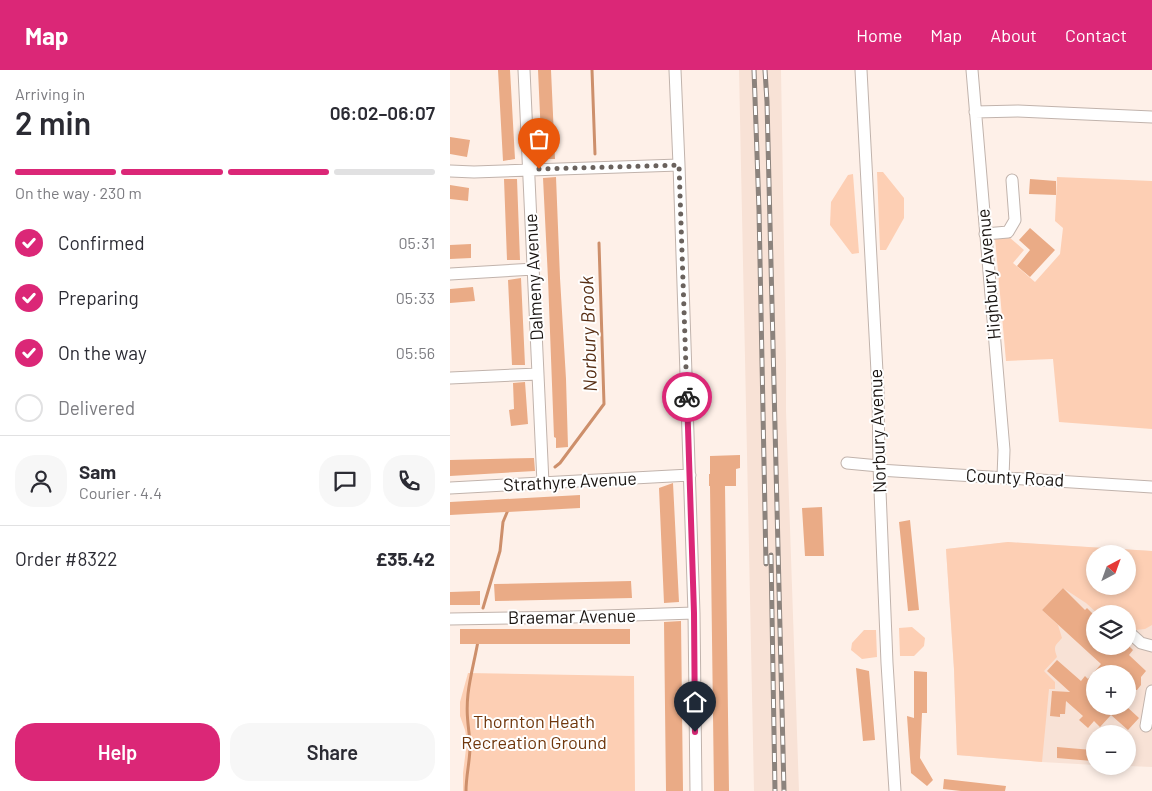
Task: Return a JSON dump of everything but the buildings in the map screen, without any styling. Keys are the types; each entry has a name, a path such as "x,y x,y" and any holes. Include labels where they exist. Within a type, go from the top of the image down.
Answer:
{"street":[{"name":"Dalmeny Avenue","path":"524,70 543,483"},
{"path":"675,70 690,475 696,791"},
{"name":"Norbury Avenue","path":"861,70 878,391 879,468 887,663 895,791"},
{"name":"Highbury Avenue","path":"972,70 1004,450 1003,477"},
{"path":"975,112 1018,111 1152,117"},
{"path":"450,171 474,172 679,165"},
{"path":"986,234 1008,232 1015,220 1012,180"},
{"path":"450,274 534,269"},
{"path":"450,378 538,374"},
{"name":"County Road","path":"848,463 879,468 1152,487"},
{"name":"Strathyre Avenue","path":"450,488 690,475"},
{"name":"Braemar Avenue","path":"450,619 573,618 694,613"},
{"path":"1136,638 1141,643 1152,646"},
{"path":"1146,726 1152,691"}],"shaded area":[{"path":"739,70 781,70 786,411 799,791 754,791"},
{"path":"1008,542 1086,547 1086,595 1136,595 1136,550 1152,551 1152,767 1136,766 1136,725 1086,725 1086,764 957,755 954,669 946,549"}],"green space":[{"path":"877,172 883,172 904,198 904,218 886,250 880,250"},
{"path":"853,174 859,253 852,254 830,225 831,202 848,175"},
{"path":"1057,177 1152,181 1152,429 1059,422 1053,359 1006,361 995,238 1009,237 1024,250 1013,263 1035,282 1060,254 1063,228 1055,221"},
{"path":"1008,542 1086,547 1086,595 1136,595 1136,550 1152,551 1152,625 1145,629 1136,630 1136,605 1088,605 1063,588 1042,610 1058,625 1062,638 1055,646 1057,657 1044,671 1055,682 1055,689 1049,689 1042,762 957,755 954,669 946,549"},
{"path":"912,627 925,638 924,646 914,656 900,656 899,628"},
{"path":"864,630 876,630 877,657 862,659 851,650 852,643"},
{"name":"Thornton Heath Recreation Ground","path":"468,673 634,676 635,791 463,791 467,741 460,716 460,702"}],"waterway":[{"name":"Norbury Brook","path":"592,70 595,154"},
{"name":"Norbury Brook","path":"555,467 604,404 599,243"},
{"name":"Norbury Brook","path":"483,608 500,551 503,522 508,510"},
{"name":"Norbury Brook","path":"466,791 470,747 467,700 478,641"}],"railway":[{"path":"754,70 759,210 766,564"},
{"path":"765,70 784,791"},
{"path":"771,555 775,791"}],"way so far":[{"path":"539,169 679,165 687,397"}],"route":[{"path":"687,397 694,613 695,732"}]}
